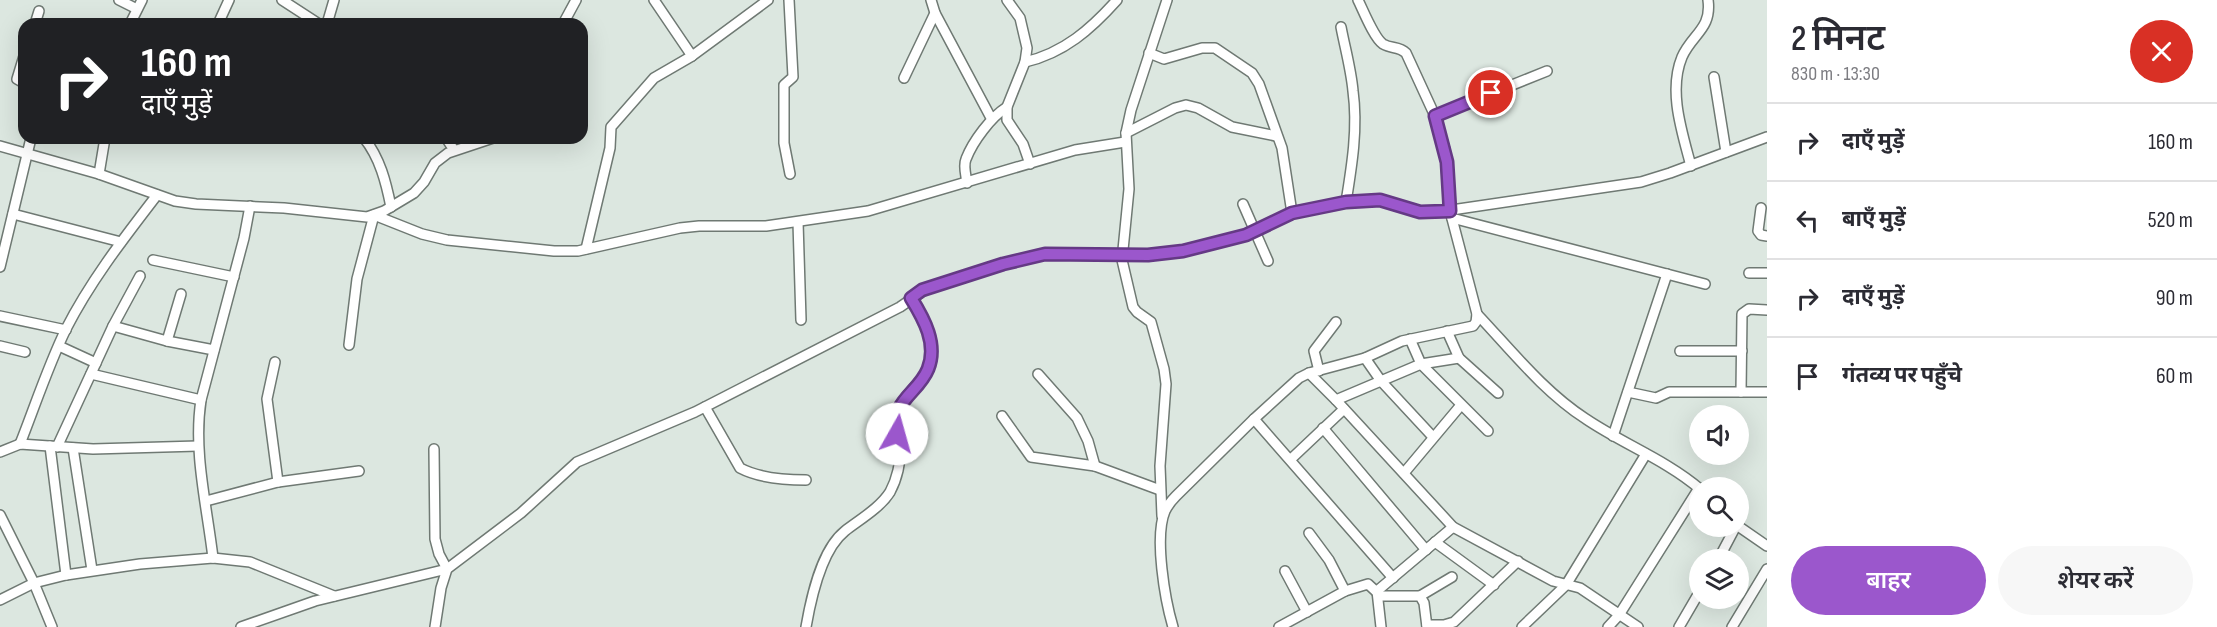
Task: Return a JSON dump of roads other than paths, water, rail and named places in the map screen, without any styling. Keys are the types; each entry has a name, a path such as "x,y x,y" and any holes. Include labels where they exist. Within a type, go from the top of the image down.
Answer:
{"street":[{"path":"119,0 137,9"},
{"path":"133,18 142,0"},
{"path":"221,18 230,0"},
{"path":"282,0 310,18"},
{"path":"329,18 334,0"},
{"path":"566,18 576,0"},
{"path":"654,0 692,56"},
{"path":"586,249 610,148 611,128 654,78 692,56 768,0"},
{"path":"789,0 793,77 784,85 784,138 790,174"},
{"path":"931,0 935,13 992,118"},
{"path":"1007,0 1020,18 1027,48 1025,62 1007,107 1007,120 1023,144 1030,164"},
{"path":"1025,62 1049,55 1075,40 1100,20 1117,0"},
{"path":"1167,0 1131,110 1126,138 1130,189 1123,255 1133,307 1151,322 1166,377 1160,490 1163,574 1173,627"},
{"path":"1358,0 1380,40 1406,53 1435,116 1446,156 1451,214 1477,314 1557,396 1584,418 1689,480"},
{"path":"1691,166 1679,118 1677,80 1683,56 1708,18 1708,0"},
{"path":"37,18 39,11"},
{"path":"904,78 935,13"},
{"path":"1341,27 1355,115 1352,166 1346,202"},
{"path":"1149,53 1164,59 1209,47 1220,50 1256,78 1284,157 1292,213"},
{"path":"1435,116 1547,71"},
{"path":"1714,77 1726,152"},
{"path":"374,215 422,234 447,240 554,251 586,249 680,228 766,226 875,210 1075,150 1126,138 1175,108 1186,105 1198,108 1232,127 1276,136"},
{"path":"968,183 966,158 992,118 1007,107"},
{"path":"1451,214 1478,207 1641,182 1767,137"},
{"path":"0,267 30,144"},
{"path":"99,174 104,144"},
{"path":"367,144 380,167 391,207"},
{"path":"450,144 454,150"},
{"path":"0,146 99,174 157,195 196,204 250,206 359,217 374,215 414,193 440,158 454,150 474,144"},
{"path":"20,444 66,330 98,272 157,195"},
{"path":"242,627 334,596 447,569 521,513 577,462 705,407 900,307 929,287 1033,256 1056,253 1148,255 1171,253 1235,239 1292,213 1346,202 1380,200 1420,212 1451,214 1476,224 1705,284"},
{"path":"1243,204 1268,261"},
{"path":"213,558 198,446 198,418 250,206"},
{"path":"1476,224 1478,207"},
{"path":"1761,208 1758,231 1761,235 1767,236"},
{"path":"13,214 121,242"},
{"path":"349,345 357,279 374,215"},
{"path":"798,222 801,320"},
{"path":"153,260 234,277"},
{"path":"1749,273 1767,273"},
{"path":"1613,436 1667,274"},
{"path":"66,575 53,446 140,276"},
{"path":"167,341 181,294"},
{"path":"806,627 821,569 835,541 888,495 896,476 900,456 896,427 898,411 927,372 931,358 926,324 911,298"},
{"path":"1741,392 1744,312 1749,309 1767,310"},
{"path":"1162,521 1170,502 1254,418 1294,382 1314,372 1365,358 1410,339 1473,326 1477,314"},
{"path":"0,316 66,330"},
{"path":"1336,322 1314,351 1314,372 1344,409 1453,527 1553,581 1580,588 1638,627"},
{"path":"113,326 167,341 214,350"},
{"path":"1447,332 1459,358 1498,393"},
{"path":"1410,339 1421,364 1488,431"},
{"path":"0,346 25,352"},
{"path":"59,346 96,363"},
{"path":"1680,351 1742,351"},
{"path":"1365,358 1381,381 1433,436"},
{"path":"1336,400 1421,364 1459,358"},
{"path":"274,362 267,399 278,482"},
{"path":"91,374 201,400"},
{"path":"1038,374 1077,418 1088,441 1095,466"},
{"path":"1628,392 1656,398 1669,392 1767,392"},
{"path":"1404,473 1461,405"},
{"path":"705,407 725,446 740,468 782,479 806,480"},
{"path":"1291,459 1344,409"},
{"path":"1002,416 1031,457 1095,466 1160,490"},
{"path":"1254,418 1393,578"},
{"path":"1323,428 1426,550"},
{"path":"0,452 20,444 72,448 198,446"},
{"path":"72,448 92,570"},
{"path":"434,449 435,540 447,569 441,588 435,627"},
{"path":"1522,627 1566,585 1646,454"},
{"path":"206,501 278,482 359,471"},
{"path":"1608,627 1619,615 1689,504"},
{"path":"0,515 34,583 52,627"},
{"path":"1377,591 1453,527"},
{"path":"1309,533 1329,560 1345,591"},
{"path":"1749,534 1767,546"},
{"path":"1436,542 1494,585"},
{"path":"0,600 34,583 66,575 92,570 213,558 250,562 334,596"},
{"path":"1420,596 1424,603 1427,626 1456,625 1518,561"},
{"path":"1732,627 1767,569"},
{"path":"1286,571 1307,612"},
{"path":"1279,627 1295,624 1307,612 1345,591 1368,584 1382,597 1420,596 1452,577"},
{"path":"1377,591 1381,627"},
{"path":"1679,627 1690,609"}]}
